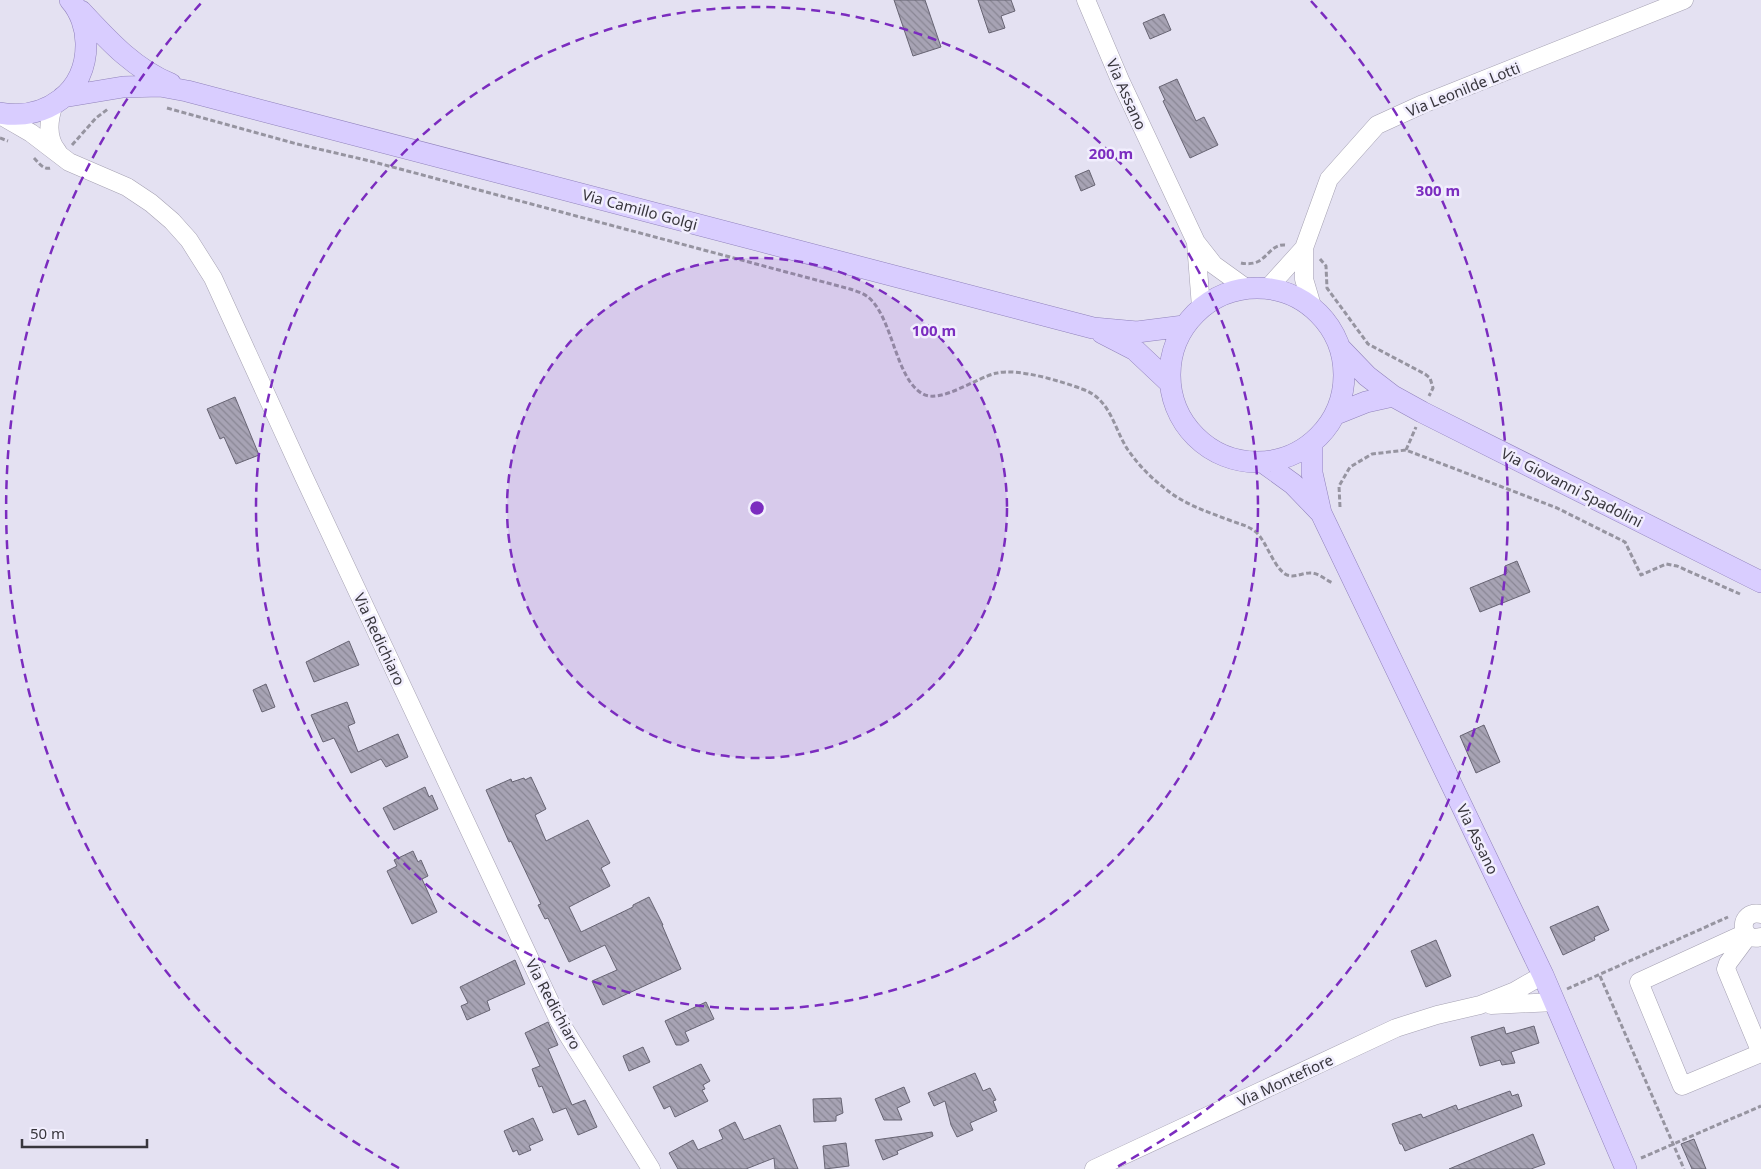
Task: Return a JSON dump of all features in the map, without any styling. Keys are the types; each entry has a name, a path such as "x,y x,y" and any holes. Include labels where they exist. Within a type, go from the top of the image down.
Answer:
{"main road":[{"name":"Via Camillo Golgi","path":"72,2 121,53 139,67 161,80 187,91"},
{"path":"59,101 74,84 82,69 86,53 86,36 82,19 72,2"},
{"name":"Via Camillo Golgi","path":"0,114 15,115 35,112 59,101 132,86 160,86 187,91 1093,328 1137,332 1184,326"},
{"path":"1246,288 1268,288 1291,294 1312,306 1330,325 1341,349 1345,382 1336,414 1326,430 1312,444 1290,457 1264,463 1244,462 1226,457 1208,448 1193,435 1182,420 1174,402 1170,383 1172,353 1184,326 1201,307 1222,294 1246,288"},
{"name":"Via Camillo Golgi","path":"1093,328 1134,350 1170,383"},
{"name":"Via Giovanni Spadolini","path":"1341,349 1367,376 1393,396 1754,584"},
{"path":"1336,414 1366,402 1393,396"},
{"name":"Via Assano","path":"1312,444 1312,473 1321,513 1543,975 1627,1166"},
{"name":"Via Assano","path":"1264,463 1293,484 1321,513"}],"street":[{"name":"Via Assano","path":"1086,0 1120,80 1196,242 1214,266 1246,288"},
{"name":"Via Leonilde Lotti","path":"1312,306 1304,279 1304,248 1329,179 1377,125 1423,104 1684,0"},
{"path":"59,101 49,126 50,138 62,157"},
{"name":"Via Redichiaro","path":"0,114 77,166 127,187 151,203 172,221 189,240 213,278 307,484 558,1019 651,1169"},
{"name":"Via Assano","path":"1196,242 1201,307"},
{"name":"Via Leonilde Lotti","path":"1268,288 1304,248"},
{"path":"1752,935 1744,925 1747,917 1754,913 1761,914"},
{"path":"1752,935 1728,963 1726,969 1761,1053 1682,1086 1639,982 1752,935"},
{"name":"Via Montefiore","path":"1094,1169 1396,1028 1437,1015 1480,1005 1515,992 1543,975"},
{"name":"Via Montefiore","path":"1480,1005 1555,1002"}],"path":[{"path":"162,107 296,144 379,164 850,289 867,296 875,304 884,320 902,366 912,384 922,394 932,397 941,396 981,377 1008,370 1082,389 1103,402 1129,451 1152,477 1177,498 1215,515 1245,524 1264,540 1282,571 1288,575 1295,576 1310,572 1333,583 1352,576"},
{"path":"32,157 47,169 54,166 96,118 111,108"},
{"path":"0,138 10,142"},
{"path":"1234,261 1243,264 1258,262 1272,249 1282,244 1304,248 1326,266 1327,288 1368,344 1430,378 1433,388 1406,450"},
{"path":"1344,516 1340,507 1339,486 1350,467 1372,454 1406,450 1557,508 1625,542 1641,575 1666,564 1754,584"},
{"path":"1555,1002 1568,989 1734,914"},
{"path":"1600,976 1684,1169"},
{"path":"1627,1166 1761,1106"}],"building":[{"path":"894,0 925,0 941,47 913,56"},
{"path":"978,0 1011,0 1015,11 1001,16 1005,28 989,33"},
{"path":"1164,14 1171,30 1150,39 1143,23"},
{"path":"1177,79 1196,121 1204,117 1218,145 1190,158 1163,101 1165,100 1159,87"},
{"path":"1089,170 1095,185 1081,191 1075,176"},
{"path":"235,397 259,455 236,464 224,437 220,439 207,409"},
{"path":"1517,561 1530,592 1480,612 1470,588 1507,573 1505,566"},
{"path":"349,641 359,665 314,682 306,662"},
{"path":"266,684 275,707 262,712 253,690"},
{"path":"347,702 355,723 348,726 358,752 398,734 408,757 386,767 381,759 351,773 334,738 323,742 311,715"},
{"path":"1484,725 1500,762 1476,773 1460,736"},
{"path":"531,777 546,809 535,815 546,841 588,820 610,863 601,868 610,886 569,907 581,932 633,907 633,905 649,897 681,969 603,1005 592,981 617,970 605,945 569,962 548,918 545,919 538,905 541,904 511,841 509,842 486,790 511,779 512,782"},
{"path":"425,787 429,797 432,795 438,809 394,830 383,808"},
{"path":"413,851 418,862 421,860 428,876 422,879 437,912 412,924 387,871 397,866 394,860"},
{"path":"1598,906 1609,930 1594,937 1595,940 1563,955 1550,927"},
{"path":"1436,940 1451,976 1426,987 1411,951"},
{"path":"515,960 525,984 487,1001 490,1010 467,1020 461,1006 468,1003 460,987"},
{"path":"706,1002 714,1019 685,1032 689,1041 676,1045 665,1021"},
{"path":"548,1022 558,1045 548,1049 572,1105 585,1100 597,1127 578,1135 566,1108 553,1113 542,1086 539,1087 532,1069 540,1066 525,1033"},
{"path":"1534,1026 1539,1043 1511,1052 1515,1063 1502,1065 1500,1060 1480,1066 1471,1037 1504,1027 1506,1034"},
{"path":"643,1047 650,1062 629,1071 623,1056"},
{"path":"701,1064 710,1081 703,1085 705,1089 702,1090 708,1101 675,1117 670,1106 664,1109 653,1087"},
{"path":"975,1073 983,1091 990,1088 996,1100 993,1101 997,1111 970,1123 973,1130 957,1137 951,1125 945,1101 934,1106 928,1093"},
{"path":"904,1087 910,1102 897,1108 902,1120 884,1120 875,1099"},
{"path":"1510,1091 1512,1096 1518,1094 1522,1106 1405,1151 1392,1124 1421,1114 1423,1118 1456,1105 1458,1110"},
{"path":"841,1098 843,1113 836,1116 836,1121 814,1122 813,1099"},
{"path":"533,1118 543,1140 529,1146 531,1150 519,1155 517,1150 513,1152 504,1131"},
{"path":"735,1122 744,1140 780,1125 798,1169 775,1169 774,1158 746,1169 678,1169 669,1153 693,1140 698,1150 723,1139 719,1130"},
{"path":"932,1132 933,1136 897,1151 898,1154 883,1160 875,1140"},
{"path":"1533,1134 1545,1164 1531,1169 1449,1169"},
{"path":"1694,1139 1706,1169 1692,1169 1681,1144"},
{"path":"846,1143 849,1166 825,1169 823,1146"}]}
